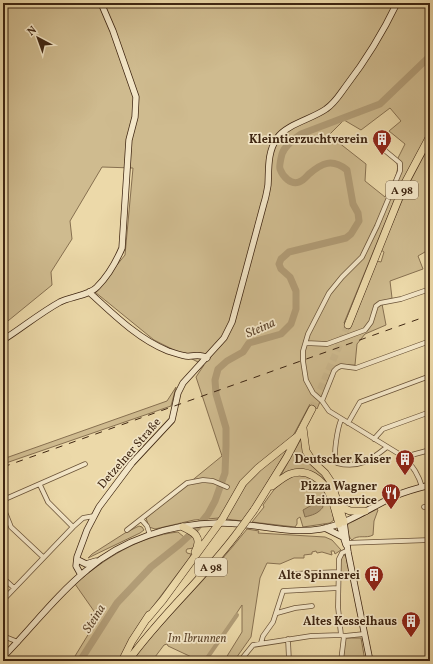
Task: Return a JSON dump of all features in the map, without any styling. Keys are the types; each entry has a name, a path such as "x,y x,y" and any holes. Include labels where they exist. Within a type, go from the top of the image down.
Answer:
{"highway":[{"name":"A 98","path":"348,325 405,183 430,136"},
{"name":"A 98","path":"128,661 230,543 267,490 287,457 312,409"},
{"path":"303,427 306,451 313,462 329,477 334,488 339,506 341,523"},
{"path":"147,619 163,600 220,523 236,494 249,476 299,435"},
{"path":"267,490 291,474 298,472 311,475 317,478 326,488 341,523"},
{"path":"339,506 350,511 365,511"},
{"path":"122,661 132,641 195,553 198,546 198,539 194,533 186,527"}],"main road":[{"path":"3,340 61,302 96,288 112,267 122,248 129,140 135,117 136,97 113,31 101,3"},
{"name":"Detzelner Straße","path":"77,559 94,516 104,499 132,463 172,420 178,393 183,383 224,338 232,322 268,186 268,158 277,137 285,131 328,109 358,70 388,22 397,3"},
{"path":"89,292 116,317 147,340 168,351 187,356 200,354 207,358"},
{"path":"3,658 54,601 80,575 102,559 128,544 150,535 166,530 220,523 294,531 325,528 341,523 395,496 430,485"},
{"path":"341,523 348,550 370,661"},
{"path":"325,528 345,541"},
{"path":"77,559 86,564 102,559"},
{"path":"77,559 86,570"},
{"path":"77,559 76,566 80,575"}],"street":[{"path":"377,144 400,163 400,171 362,257 342,276 329,293 308,334 302,360 306,380 313,393 322,401 329,411 404,457 412,467 421,482 422,487"},
{"path":"306,342 327,344 365,330 371,322 376,306 380,303 401,299 430,289"},
{"path":"322,401 334,371 337,368 341,366 356,368 430,341"},
{"path":"348,423 360,402 430,376"},
{"path":"374,439 383,429 430,412"},
{"path":"342,420 339,426 337,441 335,459 337,463 350,465 365,463 387,447"},
{"path":"404,457 430,450"},
{"path":"3,500 85,464"},
{"path":"127,530 188,483 203,480 227,487"},
{"path":"40,484 48,502 73,527"},
{"path":"424,507 430,506"},
{"path":"3,507 11,527 43,557"},
{"path":"6,597 73,527 83,518 94,516"},
{"path":"141,519 147,526 150,535"},
{"path":"345,541 430,540"},
{"path":"342,661 342,636 338,607 338,572 340,556 344,551 348,550"},
{"path":"292,574 338,572"},
{"path":"3,578 14,588"},
{"path":"261,643 263,636 273,622 277,613 283,591 338,588"},
{"path":"277,613 295,608 312,606"},
{"path":"240,661 253,645 261,643 311,636 364,634"},
{"path":"3,636 18,642"},
{"path":"288,639 289,661"}],"green space":[{"path":"3,3 430,3 430,130 396,196 344,323 351,326 377,261 381,262 384,252 381,250 410,182 430,144 430,249 418,256 423,269 390,281 392,298 382,304 386,325 365,334 357,344 355,365 341,365 333,370 317,409 310,404 294,434 289,440 266,458 219,518 194,520 155,529 149,527 146,518 222,456 196,377 204,365 154,340 95,292 125,255 133,168 102,167 70,221 72,239 51,272 52,285 3,325","holes":["390,108 401,121 389,131 405,144 396,162 397,170 392,185 385,197 365,181 366,164 329,135 344,120 361,130"]},
{"path":"176,387 171,406 3,464 3,459 167,401"},
{"path":"301,439 325,477 332,495 314,474 281,475"},
{"path":"287,447 288,448 255,503 242,521 226,519 241,492 250,480"},
{"path":"296,475 305,476 319,483 324,489 330,503 334,520 330,523 303,527 300,517 297,519 297,524 295,527 252,522 264,507 263,505 276,487 290,477"},
{"path":"377,509 373,535 368,537 357,537 352,540 348,533 348,524"},
{"path":"139,526 144,530 140,533 88,558 125,533"},
{"name":"Im Ibrunnen","path":"247,529 259,531 258,533 325,537 332,540 341,550 335,554 334,551 331,551 332,555 322,552 317,553 316,551 312,552 312,554 304,555 304,558 294,558 280,564 267,563 260,578 251,637 234,661 224,661 242,632 242,605 205,661 200,661 168,646 167,644 164,645 152,661 131,661 219,563"},
{"path":"178,532 184,537 188,533 194,539 194,548 187,549 186,551 187,553 191,554 190,557 136,629 119,661 72,661 97,620 96,614 75,584 98,566 123,550 150,538"},
{"path":"344,555 346,556 349,572 340,574 341,561"},
{"path":"345,638 361,638 365,661 343,661"}],"shaded area":[{"path":"321,500 323,507 315,514 305,517 303,510"}],"waterway":[{"name":"Steina","path":"80,661 117,603 151,567 195,530 208,514 215,501 225,473 226,446 226,428 216,394 215,380 218,369 227,361 243,352 249,343 281,334 291,324 296,309 296,291 290,277 281,269 279,264 281,259 289,252 346,238 351,234 359,221 358,213 353,204 347,170 337,164 327,163 318,167 302,181 296,183 285,177 280,169 283,151 290,142 301,134 380,104 430,56"},
{"path":"205,661 237,615"}],"tunnel":[{"path":"312,409 348,325"}],"railway":[{"path":"3,467 430,315"}],"place":[{"name":"Kleintierzuchtverein","path":"382,156"},
{"name":"Deutscher Kaiser","path":"405,476"},
{"name":"Pizza Wagner Heimservice","path":"391,510"},
{"name":"Alte Spinnerei","path":"374,592"},
{"name":"Altes Kesselhaus","path":"411,638"}]}
